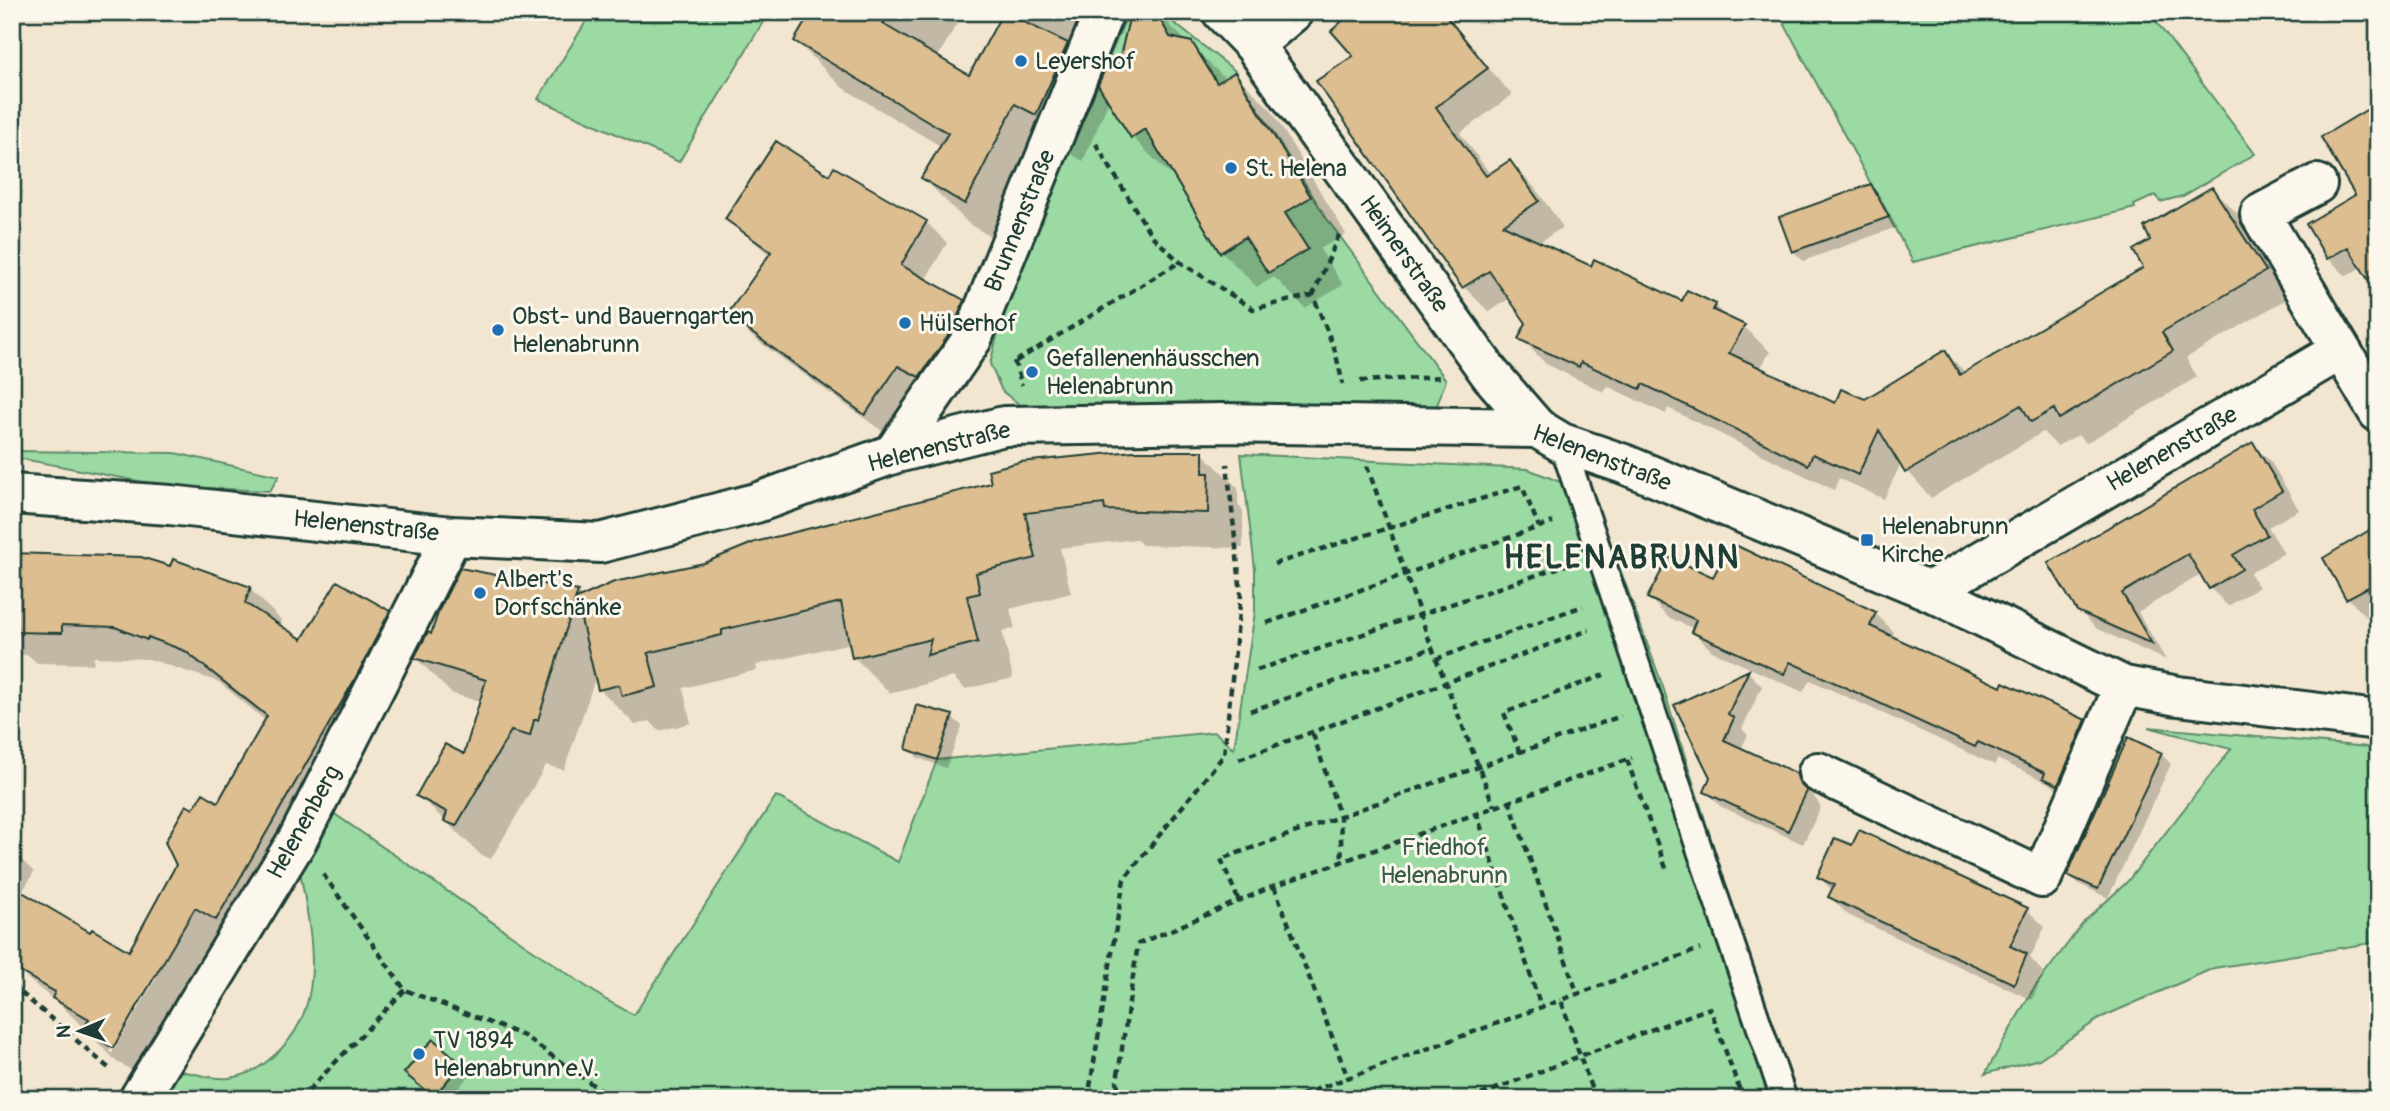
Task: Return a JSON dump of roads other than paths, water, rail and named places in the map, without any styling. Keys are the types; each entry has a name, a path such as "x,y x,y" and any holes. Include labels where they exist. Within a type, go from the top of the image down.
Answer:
{"street":[{"name":"Brunnenstraße","path":"893,454 972,339 1104,12"},
{"name":"Heimerstraße","path":"1222,12 1254,45 1490,374 1549,435"},
{"path":"1254,45 1293,12"},
{"path":"2317,184 2260,214 2378,412"},
{"name":"Helenenstraße","path":"1930,591 2341,350"},
{"name":"Helenenstraße","path":"12,494 170,505 452,536 600,543 756,503 893,454 1004,426 1222,423 1549,435 1930,591 2124,686 2378,720"},
{"name":"Helenenberg","path":"140,1097 298,839 452,536"},
{"path":"1818,772 2042,878 2124,686"}],"lane":[{"path":"1549,435 1784,1099"}],"place":[{"name":"Leyershof","path":"1021,61"},
{"name":"St. Helena","path":"1231,168"},
{"name":"Hülserhof","path":"905,323"},
{"name":"Obst- und Bauerngarten Helenabrunn","path":"498,330"},
{"name":"Gefallenenhäusschen Helenabrunn","path":"1032,372"},
{"name":"Helenabrunn Kirche","path":"1867,540"},
{"name":"Albert's Dorfschänke","path":"480,593"},
{"name":"TV 1894 Helenabrunn e.V.","path":"419,1054"}],"district":[{"name":"HELENABRUNN","path":"1622,558"}],"park label":[{"name":"Friedhof Helenabrunn","path":"1444,861"}]}
